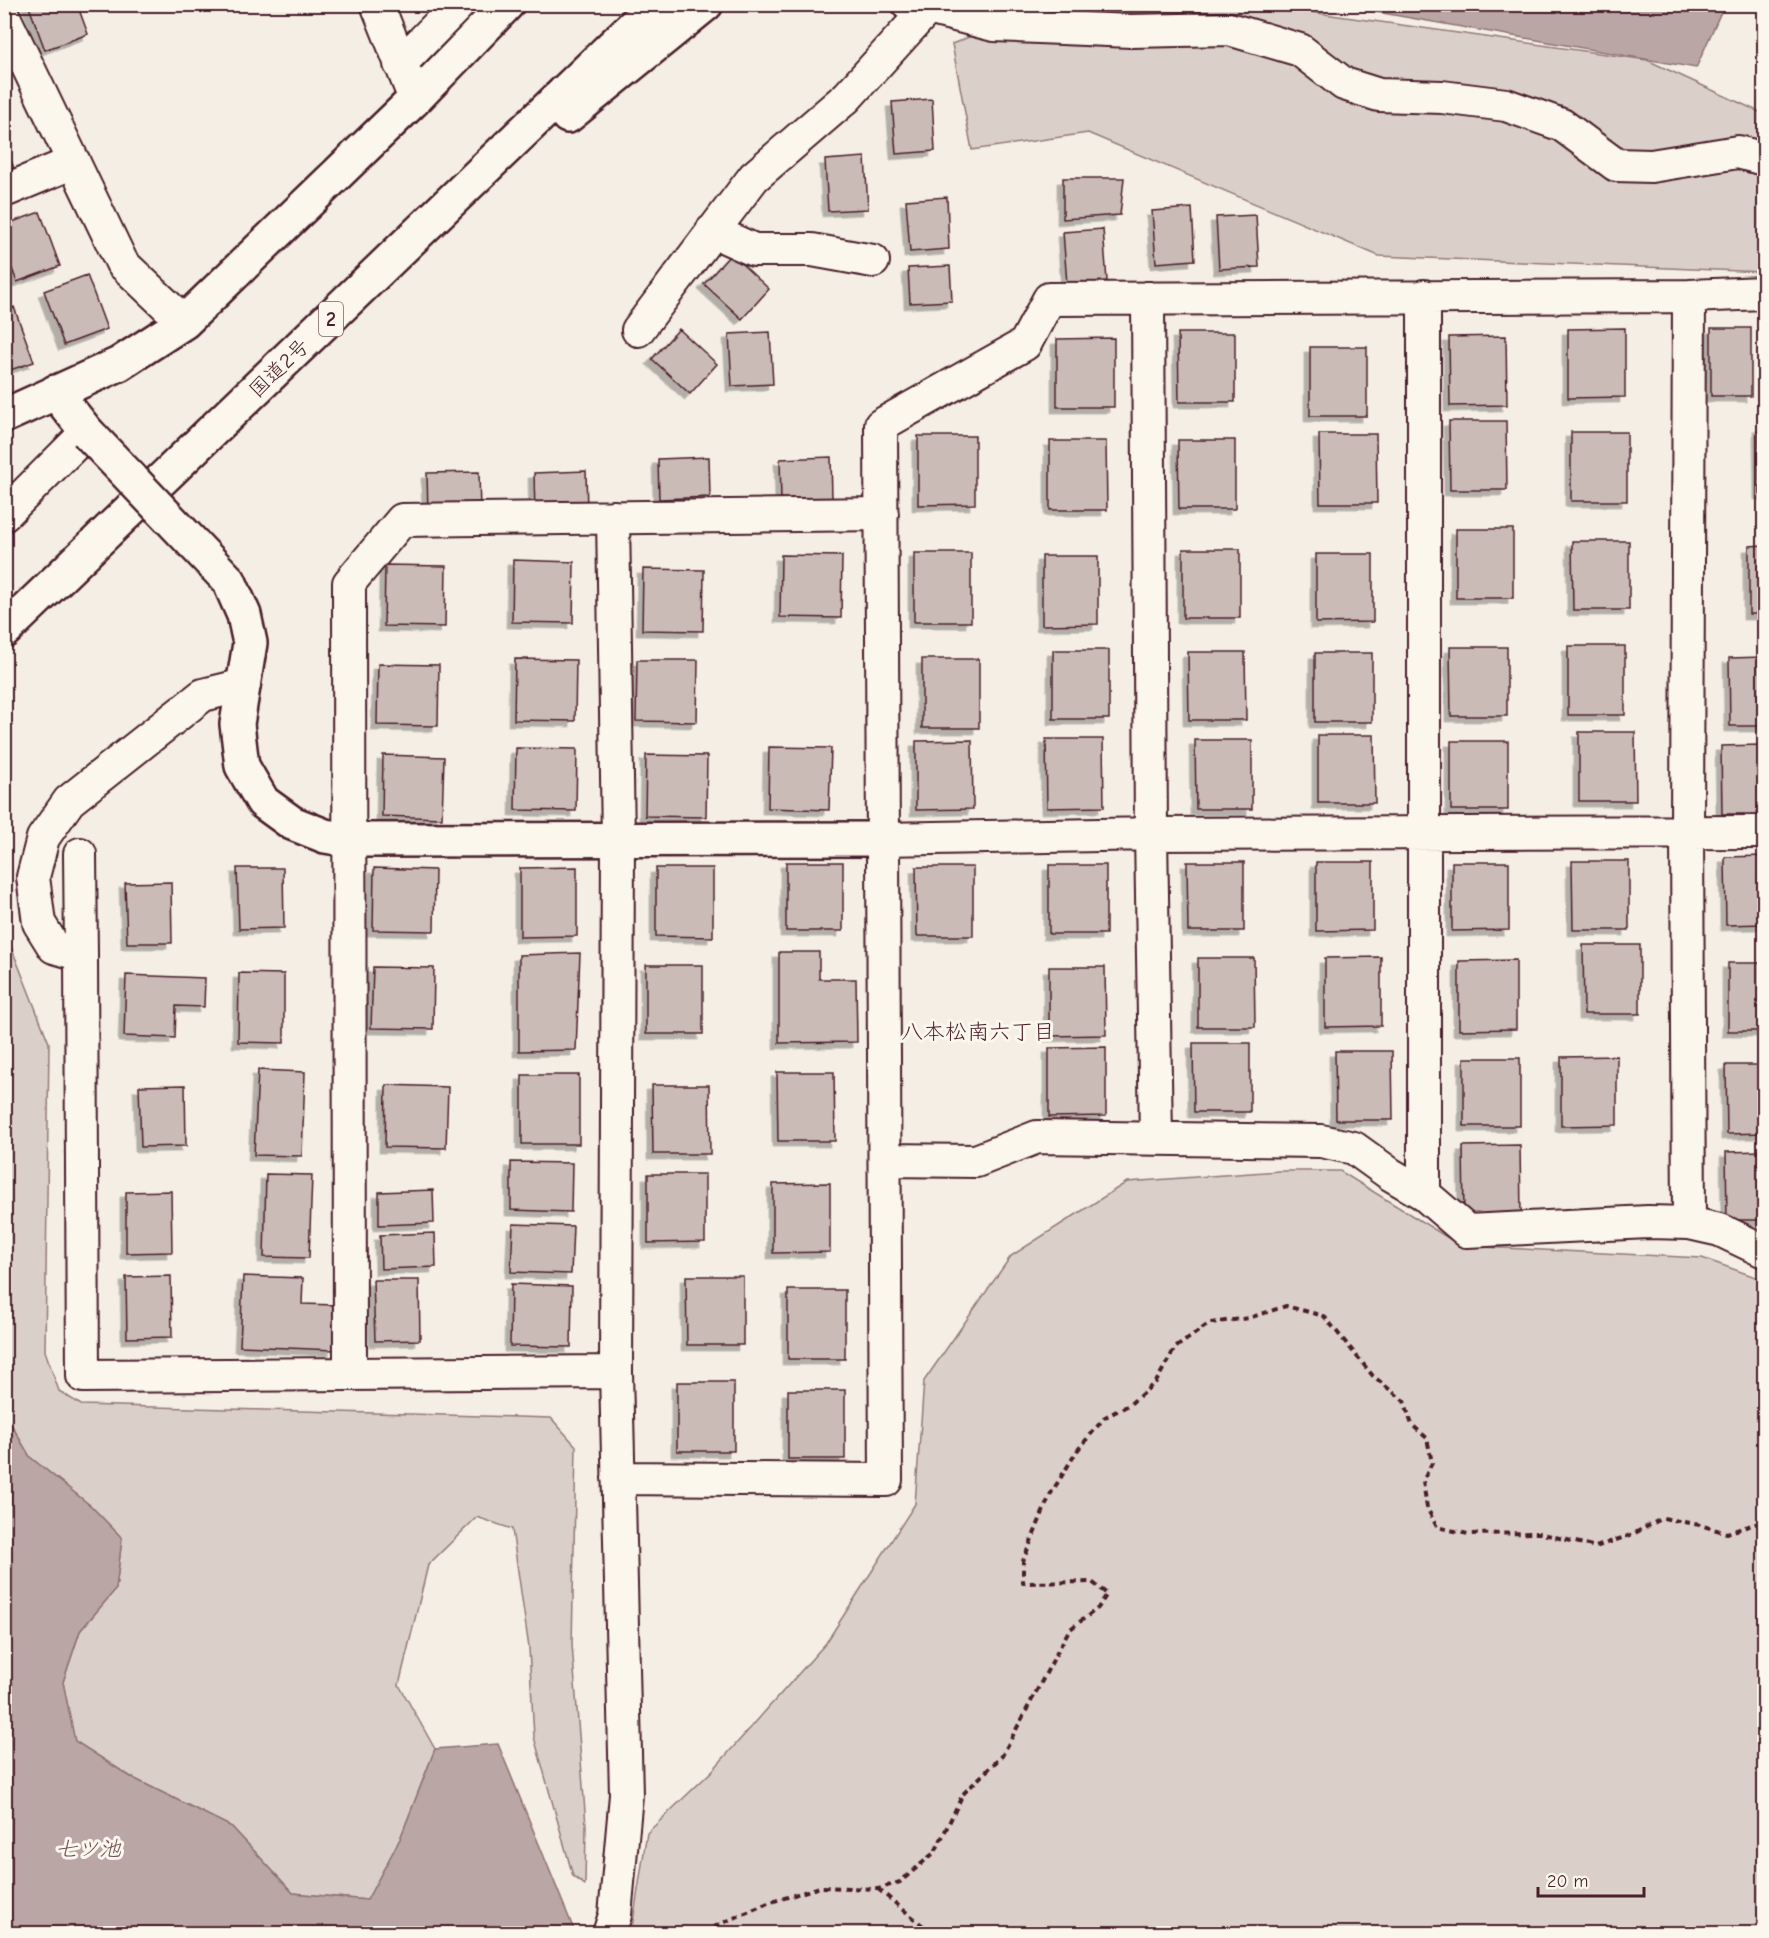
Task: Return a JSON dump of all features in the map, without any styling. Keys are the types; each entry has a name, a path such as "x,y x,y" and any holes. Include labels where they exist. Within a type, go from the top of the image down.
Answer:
{"main road":[{"path":"4,416 119,364 184,322 415,99 507,4"},
{"path":"404,249 706,4"},
{"name":"国道2号","path":"4,631 404,249 655,5"},
{"path":"55,392 87,432 229,582 244,615 250,643 237,724 242,766 263,802 292,824 325,836 349,840 883,839"}],"street":[{"path":"376,4 415,99"},
{"path":"400,64 459,4"},
{"path":"638,330 754,177 847,98 925,6 994,25 1131,31 1229,29 1300,50 1344,84 1379,95 1442,97 1506,105 1562,125 1616,165 1651,166 1738,152 1764,159"},
{"path":"4,17 122,263 184,322"},
{"path":"4,191 74,162"},
{"path":"712,231 754,250 812,250 873,261"},
{"path":"618,1478 886,1480 881,425 1025,344 1049,299 1689,296 1764,293"},
{"path":"1424,296 1424,1194"},
{"path":"1689,296 1687,833 1689,1223"},
{"path":"1148,297 1151,834 1156,1138"},
{"path":"4,515 87,432"},
{"path":"350,1374 349,583 402,520 882,514"},
{"path":"609,1934 615,1915 626,1795 616,1372 618,841 613,517"},
{"path":"81,955 54,947 39,923 33,878 43,838 69,801 203,695 244,685"},
{"path":"883,839 1151,834 1764,832"},
{"path":"80,854 83,1376 616,1372"},
{"path":"885,1160 976,1161 1037,1137 1321,1141 1354,1148 1390,1174 1424,1194 1467,1231 1648,1222 1689,1223 1720,1230 1764,1251"}],"path":[{"path":"707,1934 716,1926 768,1904 820,1887 878,1889 900,1882 935,1852 963,1794 1002,1756 1069,1630 1098,1608 1107,1594 1092,1582 1023,1582 1023,1561 1050,1495 1077,1451 1105,1417 1129,1405 1156,1382 1175,1348 1210,1323 1248,1318 1286,1306 1324,1316 1373,1376 1404,1401 1412,1425 1427,1438 1432,1463 1423,1481 1427,1508 1437,1527 1468,1534 1539,1533 1596,1547 1633,1534 1663,1518 1727,1533 1764,1523"},
{"path":"878,1889 933,1934"}],"shaded area":[{"path":"1254,4 1647,60 1764,114 1764,272 1379,256 1088,133 972,150 952,44 1046,5"},
{"path":"4,929 49,1043 45,1351 59,1391 81,1405 551,1418 576,1446 572,1645 586,1825 585,1885 573,1876 534,1737 529,1648 512,1529 477,1517 428,1565 399,1685 435,1749 400,1839 367,1900 293,1893 232,1827 131,1777 74,1741 63,1682 80,1631 116,1589 122,1538 91,1506 30,1457 5,1414"},
{"path":"1279,1171 1340,1171 1461,1246 1702,1258 1764,1280 1764,1933 631,1934 647,1833 712,1771 826,1643 915,1504 924,1381 1011,1256 1127,1182"}],"water":[{"path":"1724,4 1696,68 1337,5"},
{"name":"七ツ池","path":"5,1414 30,1457 91,1506 122,1538 116,1589 80,1631 63,1682 75,1741 131,1777 232,1827 293,1893 367,1900 400,1839 435,1749 498,1744 574,1930 573,1933 5,1933"}],"building":[{"path":"28,4 77,4 88,34 45,50"},
{"path":"932,99 935,151 896,154 892,102"},
{"path":"4,143 14,168 4,172"},
{"path":"865,157 868,209 828,211 825,160"},
{"path":"1063,178 1124,178 1120,215 1063,219"},
{"path":"947,197 949,249 910,252 906,200"},
{"path":"1192,208 1195,260 1156,263 1152,211"},
{"path":"40,212 60,266 17,282 4,247 4,225"},
{"path":"1256,215 1259,267 1219,269 1216,217"},
{"path":"1103,229 1107,281 1067,284 1063,232"},
{"path":"731,254 769,289 742,319 704,284"},
{"path":"950,266 952,301 910,303 908,268"},
{"path":"87,275 107,329 64,345 44,291"},
{"path":"14,307 34,362 4,372 4,311"},
{"path":"1625,328 1625,397 1568,398 1568,329"},
{"path":"1711,328 1751,328 1751,396 1711,396"},
{"path":"679,329 717,364 690,394 652,359"},
{"path":"770,332 773,384 732,386 729,334"},
{"path":"1178,333 1235,333 1235,402 1179,402"},
{"path":"1506,336 1507,405 1450,406 1449,337"},
{"path":"1114,338 1114,407 1057,407 1057,339"},
{"path":"1310,347 1367,347 1367,416 1310,416"},
{"path":"1449,421 1506,421 1507,490 1450,490"},
{"path":"1759,426 1764,426 1764,494 1760,494"},
{"path":"1571,432 1627,432 1627,501 1571,501"},
{"path":"1319,434 1376,434 1377,503 1320,503"},
{"path":"918,436 975,436 975,504 918,505"},
{"path":"1178,440 1235,440 1235,509 1179,509"},
{"path":"1050,441 1106,441 1107,510 1050,510"},
{"path":"709,457 710,497 659,499 658,459"},
{"path":"831,457 832,498 781,500 780,459"},
{"path":"586,471 587,512 535,514 534,473"},
{"path":"479,472 480,512 428,514 427,473"},
{"path":"1456,529 1513,529 1513,598 1456,598"},
{"path":"1572,541 1629,541 1629,610 1573,610"},
{"path":"1764,545 1764,614 1749,614 1749,546"},
{"path":"1183,549 1240,549 1240,618 1183,618"},
{"path":"914,553 971,553 971,622 914,622"},
{"path":"1316,554 1373,554 1373,622 1316,623"},
{"path":"781,555 842,556 841,618 780,617"},
{"path":"1042,556 1098,556 1098,624 1042,625"},
{"path":"513,560 574,562 573,623 512,622"},
{"path":"385,565 446,566 445,627 384,626"},
{"path":"643,569 704,570 703,631 642,630"},
{"path":"1568,646 1625,646 1625,715 1568,715"},
{"path":"1450,647 1507,647 1507,716 1451,716"},
{"path":"1053,650 1109,650 1109,719 1053,719"},
{"path":"1188,652 1245,652 1246,720 1189,720"},
{"path":"1315,653 1372,653 1372,722 1315,722"},
{"path":"1764,657 1764,726 1730,726 1729,658"},
{"path":"515,659 576,660 575,721 514,720"},
{"path":"922,659 979,659 979,728 922,728"},
{"path":"637,660 698,660 697,722 636,721"},
{"path":"378,664 439,665 438,726 377,725"},
{"path":"1579,732 1635,732 1636,801 1579,801"},
{"path":"1318,735 1374,735 1375,803 1318,803"},
{"path":"1046,739 1103,739 1104,807 1047,808"},
{"path":"972,740 973,809 916,810 916,741"},
{"path":"1195,740 1252,740 1252,809 1196,809"},
{"path":"1451,741 1508,741 1508,810 1451,810"},
{"path":"1761,745 1762,814 1722,814 1721,746"},
{"path":"769,747 831,748 829,810 768,808"},
{"path":"516,748 577,749 576,811 515,810"},
{"path":"383,755 444,757 442,818 382,816"},
{"path":"646,755 707,756 706,817 645,816"},
{"path":"1764,856 1764,924 1726,925 1725,857"},
{"path":"1572,861 1629,861 1629,930 1573,930"},
{"path":"786,862 843,862 843,931 786,931"},
{"path":"1187,862 1244,862 1244,931 1188,931"},
{"path":"1316,862 1373,862 1373,930 1316,931"},
{"path":"1452,862 1509,862 1509,930 1452,931"},
{"path":"1049,865 1106,865 1106,934 1049,934"},
{"path":"577,867 577,936 520,937 520,868"},
{"path":"916,867 973,867 973,936 917,936"},
{"path":"237,868 283,868 284,928 239,929"},
{"path":"374,868 435,870 434,931 373,930"},
{"path":"656,868 713,868 713,937 656,936"},
{"path":"171,882 172,943 127,943 125,883"},
{"path":"1583,945 1640,945 1640,1014 1584,1014"},
{"path":"779,952 819,952 819,979 856,979 857,1042 779,1043"},
{"path":"580,953 576,1050 519,1051 519,955"},
{"path":"1381,957 1381,1026 1325,1027 1325,958"},
{"path":"1198,958 1254,958 1255,1027 1198,1027"},
{"path":"1516,960 1516,1029 1459,1030 1459,961"},
{"path":"1728,963 1764,963 1764,1031 1728,1031"},
{"path":"646,965 703,965 703,1034 646,1034"},
{"path":"373,967 434,968 433,1029 371,1028"},
{"path":"1049,967 1105,967 1106,1035 1049,1036"},
{"path":"239,973 284,974 284,1043 238,1042"},
{"path":"126,975 205,978 204,1007 176,1006 175,1038 124,1036"},
{"path":"1193,1043 1250,1043 1250,1112 1194,1112"},
{"path":"1106,1047 1106,1116 1049,1117 1049,1048"},
{"path":"1335,1051 1392,1051 1393,1120 1336,1120"},
{"path":"1617,1056 1617,1125 1561,1126 1561,1057"},
{"path":"1464,1058 1520,1058 1520,1126 1464,1126"},
{"path":"1726,1065 1764,1065 1764,1133 1727,1134"},
{"path":"258,1070 305,1072 302,1156 254,1155"},
{"path":"777,1072 834,1072 835,1141 778,1141"},
{"path":"522,1075 579,1075 579,1144 522,1144"},
{"path":"185,1085 186,1146 141,1147 139,1086"},
{"path":"386,1085 448,1087 446,1148 385,1147"},
{"path":"652,1085 709,1085 710,1154 653,1154"},
{"path":"1520,1145 1521,1214 1464,1215 1463,1146"},
{"path":"1764,1151 1764,1220 1727,1220 1726,1152"},
{"path":"511,1162 572,1163 571,1212 511,1210"},
{"path":"266,1174 312,1175 309,1258 264,1257"},
{"path":"648,1174 705,1174 705,1242 648,1243"},
{"path":"830,1183 830,1252 773,1253 773,1184"},
{"path":"433,1190 434,1223 379,1225 379,1192"},
{"path":"171,1191 172,1252 126,1253 126,1192"},
{"path":"513,1224 573,1226 571,1274 511,1272"},
{"path":"435,1233 436,1267 381,1269 380,1235"},
{"path":"171,1276 172,1337 127,1338 126,1277"},
{"path":"243,1276 303,1278 302,1304 336,1305 334,1350 240,1346"},
{"path":"686,1276 743,1276 743,1345 687,1345"},
{"path":"373,1280 419,1280 420,1340 375,1341"},
{"path":"511,1284 572,1286 571,1347 510,1346"},
{"path":"788,1290 845,1290 845,1359 788,1359"},
{"path":"677,1382 734,1382 734,1451 677,1451"},
{"path":"788,1390 845,1390 845,1459 788,1459"}],"district":[{"name":"八本松南六丁目","path":"978,1032"}]}
